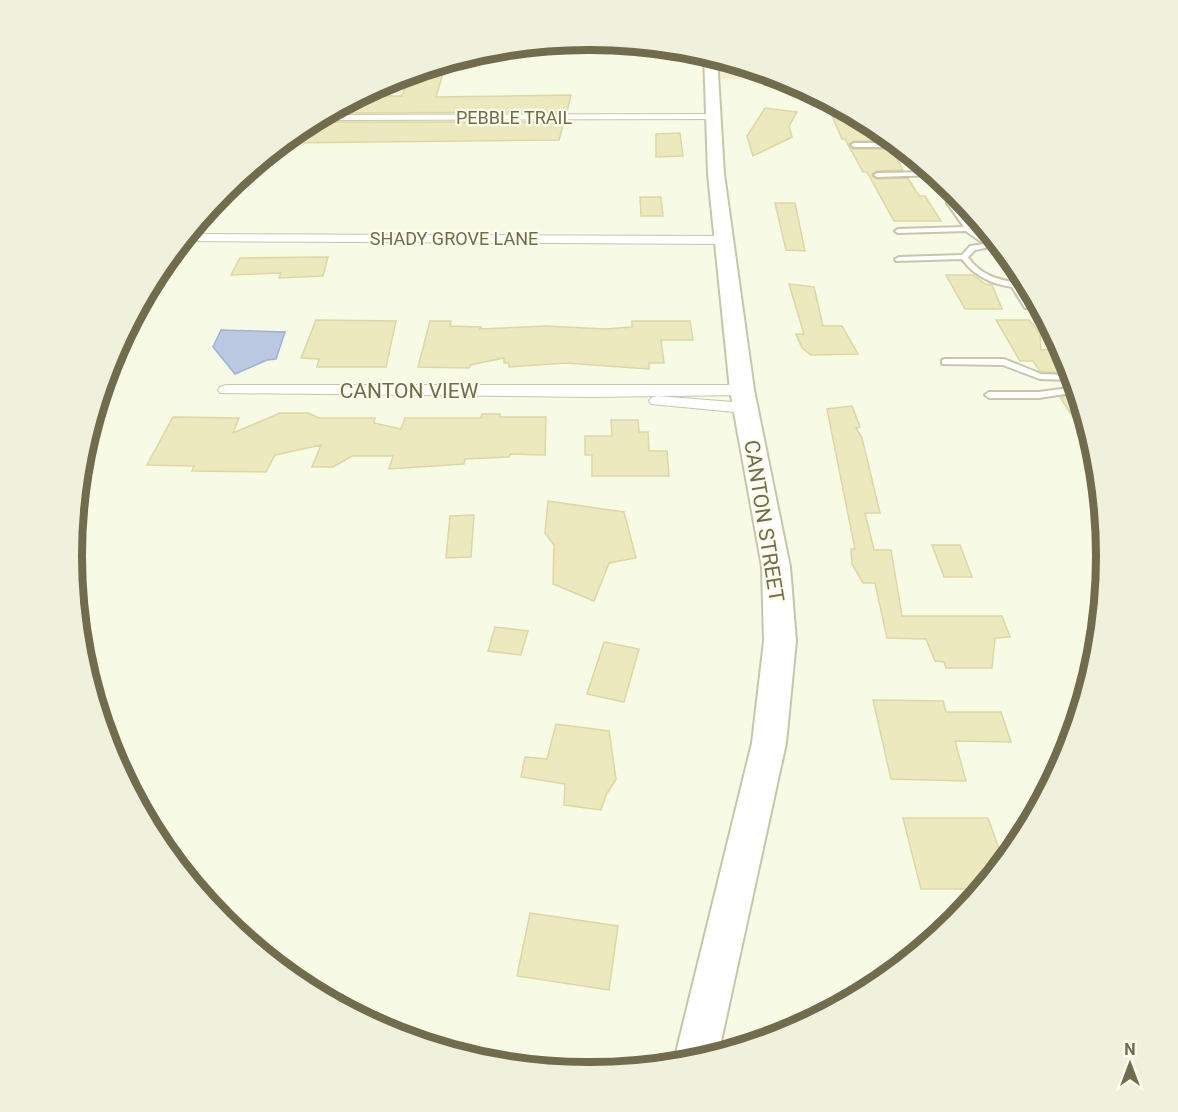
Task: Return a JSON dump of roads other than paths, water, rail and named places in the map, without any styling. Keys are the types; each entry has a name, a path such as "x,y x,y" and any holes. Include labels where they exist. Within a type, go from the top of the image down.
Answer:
{"street":[{"name":"CANTON STREET","path":"697,1051 769,743 780,641 776,567 743,399 724,240 712,117 710,65"},
{"name":"PEBBLE TRAIL","path":"335,118 712,117"},
{"name":"SHADY GROVE LANE","path":"195,238 724,240"},
{"name":"CANTON VIEW","path":"226,390 592,392 743,399"}],"lane":[{"path":"854,145 884,145"},
{"path":"877,175 922,174"},
{"path":"950,203 968,229 986,241"},
{"path":"898,231 968,229"},
{"path":"899,259 964,257 973,248 987,243"},
{"path":"964,257 974,270 986,277 1015,285 1028,306"},
{"path":"945,362 1004,362 1040,376 1063,377"},
{"path":"989,395 1039,395 1068,391"}],"water":[{"path":"221,330 285,332 276,359 267,360 235,374 213,347"}]}
